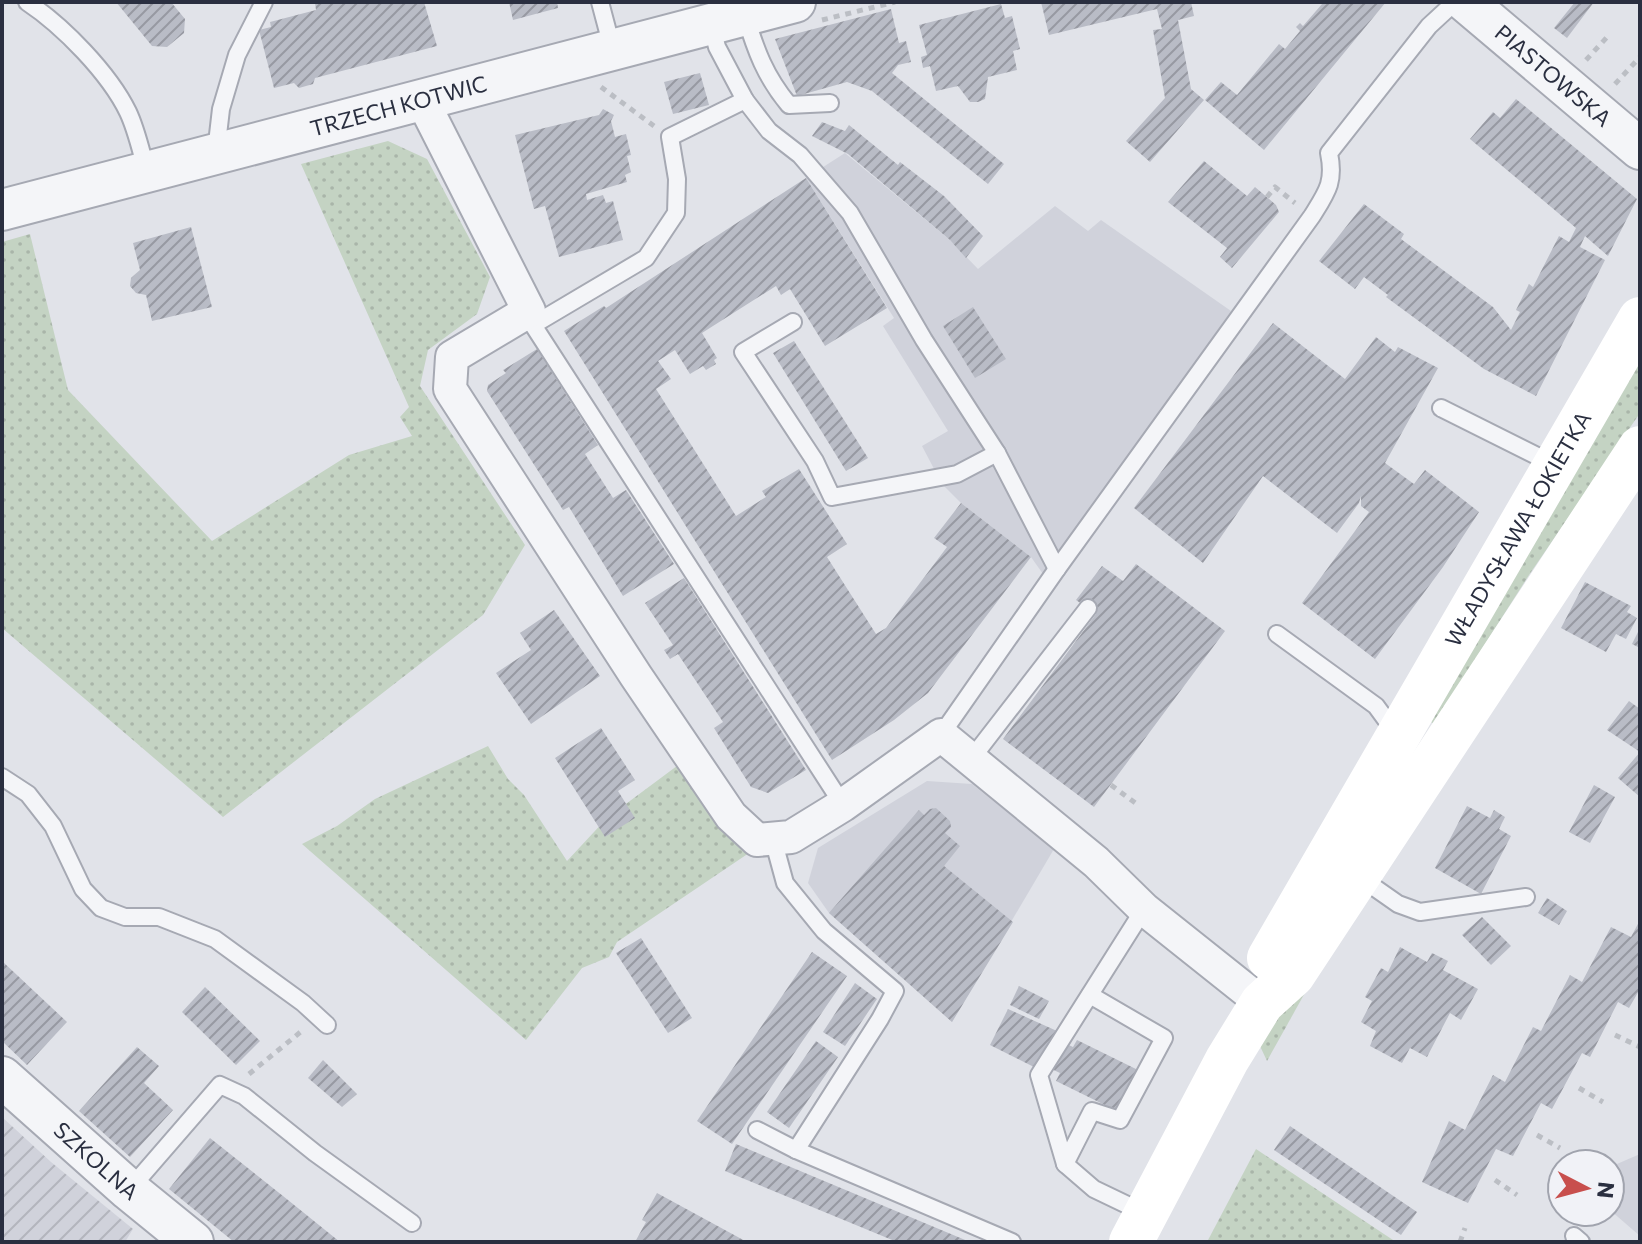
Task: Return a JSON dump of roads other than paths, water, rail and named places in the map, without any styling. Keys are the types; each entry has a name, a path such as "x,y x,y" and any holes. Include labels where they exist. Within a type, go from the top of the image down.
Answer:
{"main road":[{"name":"WŁADYSŁAWA ŁOKIETKA","path":"1138,1228 1227,1060 1262,1003 1293,975 1356,875 1555,465 1639,319"},
{"name":"WŁADYSŁAWA ŁOKIETKA","path":"1262,1003 1263,966 1415,753 1508,646 1640,448"}],"street":[{"name":"TRZECH KOTWIC","path":"2,210 795,2"},
{"name":"PIASTOWSKA","path":"1466,2 1640,149"},
{"path":"422,100 531,318 452,357 450,389 731,816 757,840 791,837 843,805 941,735 1096,862 1144,909 1262,1003"},
{"name":"SZKOLNA","path":"2,1077 129,1190 193,1242"}],"lane":[{"path":"27,2 74,43 105,76 128,112 147,172"},
{"path":"216,154 221,109 237,55 264,2"},
{"path":"599,55 600,2"},
{"path":"941,735 1312,216 1330,188 1332,168 1329,153 1429,26 1455,2"},
{"path":"830,103 789,105 770,82 754,45 728,20 717,47 745,100 769,131 800,155 850,213 924,340 997,453 1057,569"},
{"path":"745,100 670,137 677,179 676,213 646,258 531,318 843,805"},
{"path":"793,322 743,352 815,461 832,497 957,474 997,453"},
{"path":"1441,408 1555,465"},
{"path":"972,758 1088,608"},
{"path":"1277,634 1376,706 1415,753"},
{"path":"2,777 28,794 53,826 83,889 101,908 125,917 159,917 215,939 303,1003 327,1025"},
{"path":"773,839 785,883 824,931 895,991 796,1150"},
{"path":"1356,875 1398,904 1420,912 1526,897"},
{"path":"1138,1228 1065,1164 1039,1075 1144,909"},
{"path":"1065,1164 1092,1111 1120,1120 1164,1038 1090,995"},
{"path":"129,1190 220,1085 244,1096 315,1153 412,1223"},
{"path":"757,1130 796,1150 1012,1242"}]}
